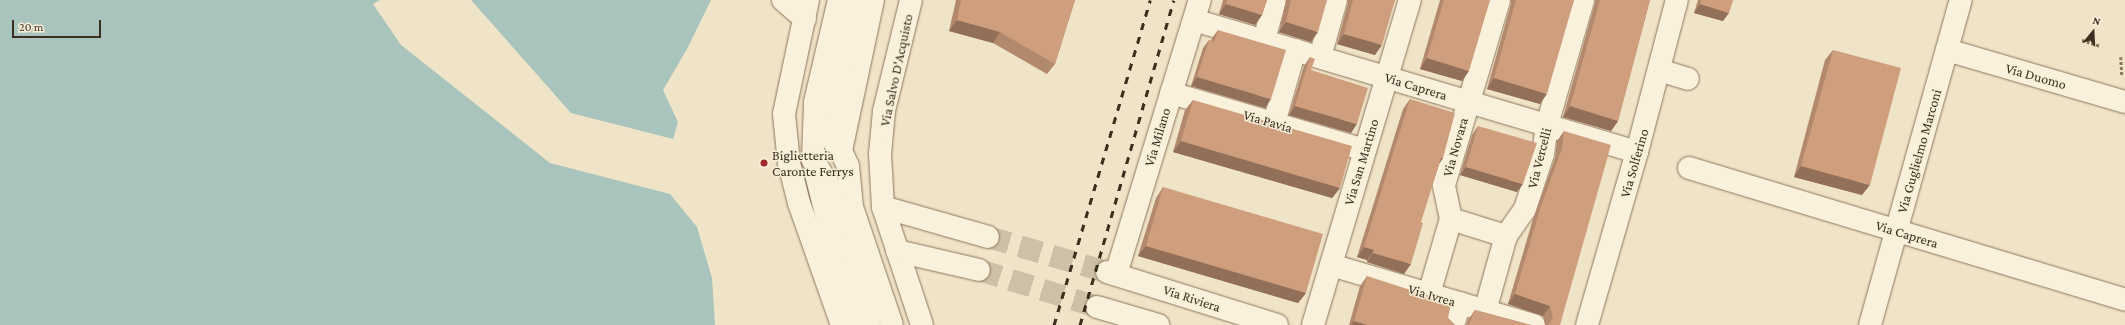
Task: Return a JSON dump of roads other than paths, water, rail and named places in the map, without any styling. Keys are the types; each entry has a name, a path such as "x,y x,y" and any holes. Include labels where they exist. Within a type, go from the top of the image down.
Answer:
{"street":[{"path":"783,0 809,6 784,114 790,163 799,203 842,325"},
{"path":"839,0 815,102 813,160 840,270 859,325"},
{"path":"856,0 832,101 836,196 849,248 878,325"},
{"path":"873,0 845,158 852,208 892,325"},
{"path":"836,196 887,0"},
{"name":"Via Salvo D'Acquisto","path":"911,0 884,111 880,154 883,207 922,325"},
{"path":"1264,40 1275,0"},
{"path":"1320,57 1336,0"},
{"name":"Via San Martino","path":"1313,325 1410,0"},
{"name":"Via Novara","path":"1429,294 1451,219 1444,185 1499,0"},
{"name":"Via Vercelli","path":"1485,311 1506,236 1525,210 1543,154 1547,125 1583,0"},
{"name":"Via Guglielmo Marconi","path":"1870,325 1961,0"},
{"name":"Via Solferino","path":"1587,325 1637,152 1659,70 1674,1"},
{"name":"Via Caprera","path":"1197,10 1264,40 1637,152"},
{"name":"Via Milano","path":"1112,273 1197,10"},
{"path":"1274,123 1295,50"},
{"name":"Via Duomo","path":"1947,50 2125,102"},
{"path":"1659,70 1688,79"},
{"name":"Via Pavia","path":"1170,93 1365,150"},
{"path":"813,160 836,196"},
{"name":"Via Caprera","path":"1689,168 2125,300"},
{"path":"883,207 988,237"},
{"path":"1451,219 1506,236"},
{"path":"898,251 979,270"},
{"name":"Via Ivrea","path":"1331,265 1534,325"},
{"name":"Via Riviera","path":"1112,273 1277,325"},
{"path":"1453,325 1460,303"},
{"path":"1097,307 1158,325"}],"water":[{"path":"0,0 380,0 373,4 401,45 550,163 670,194 697,227 712,278 715,325 0,325"},
{"path":"471,0 711,0 687,49 663,90 678,122 673,139 571,113"}],"tunnel":[{"path":"988,237 1107,272"},
{"path":"979,270 1097,307"}],"railway":[{"path":"1054,325 1150,0"},
{"path":"1080,325 1174,0"}],"place":[{"name":"Biglietteria Caronte Ferrys","path":"764,163"}]}
